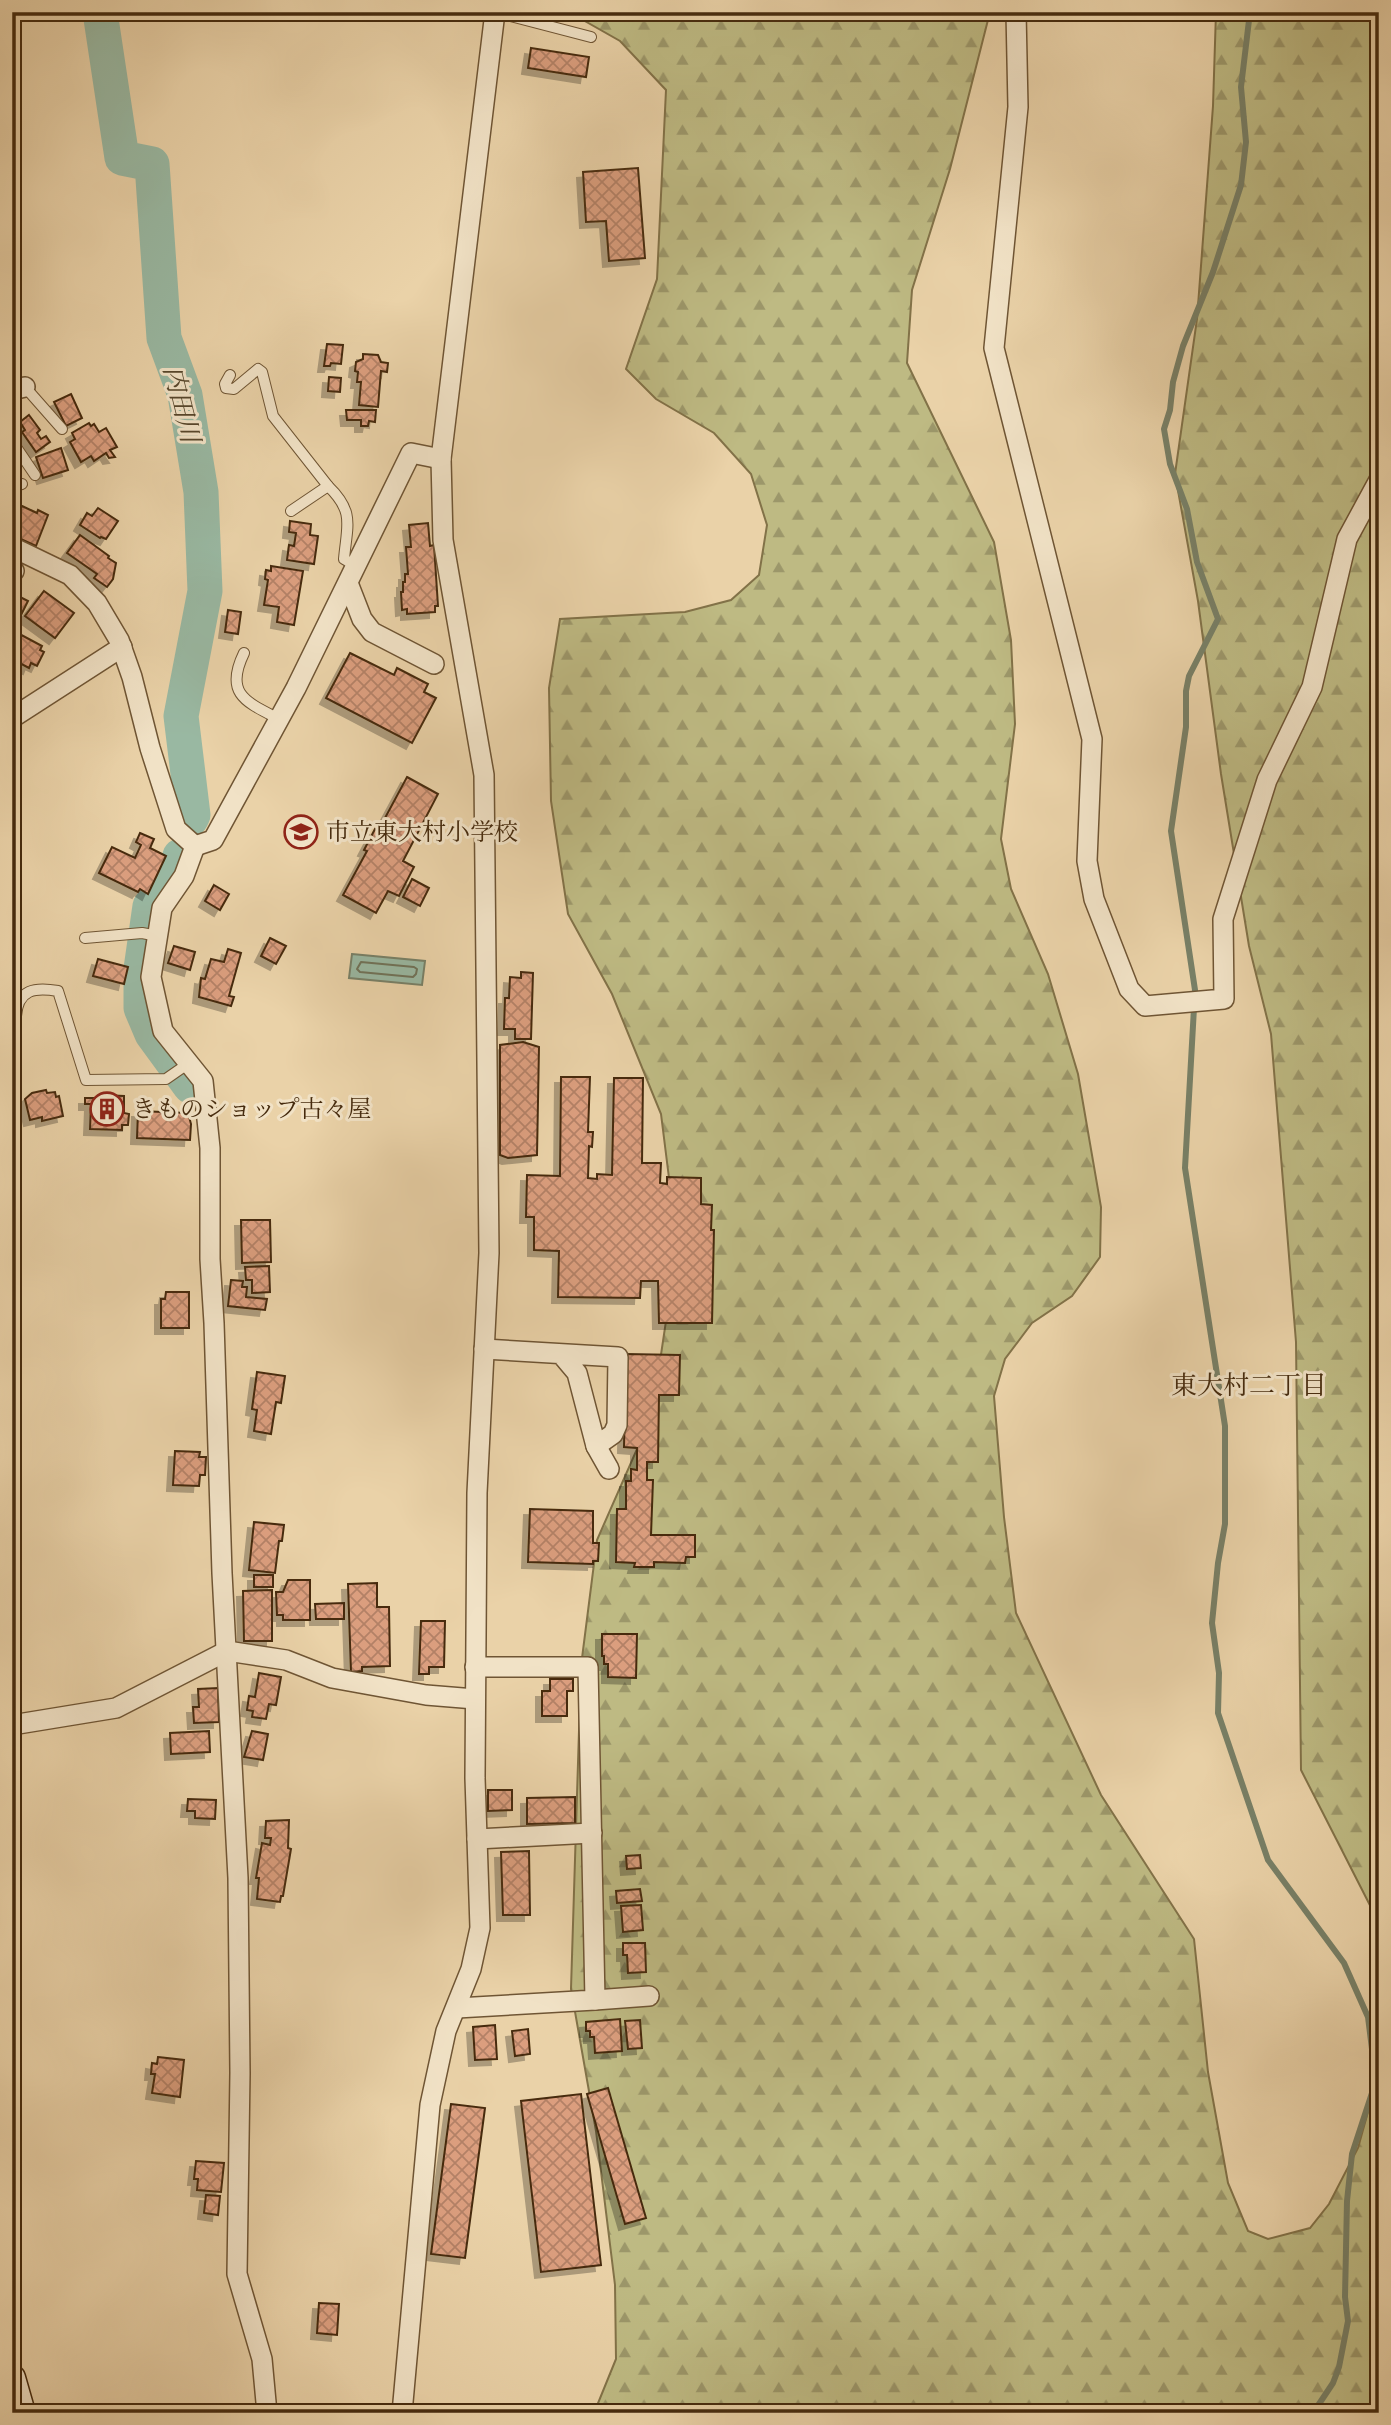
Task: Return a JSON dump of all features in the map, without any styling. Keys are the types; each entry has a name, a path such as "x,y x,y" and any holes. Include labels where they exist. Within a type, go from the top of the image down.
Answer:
{"street":[{"path":"402,2413 430,2105 446,2031 471,1969 480,1928 475,1699 477,1493 489,1253 484,775 443,540 441,459 495,12"},
{"path":"1016,12 1018,107 994,348 1093,739 1087,860 1094,900 1129,989 1145,1006 1224,999 1223,919 1267,780 1312,688 1347,539 1379,480"},
{"path":"195,846 213,840 279,719 411,453 441,459"},
{"path":"12,547 70,575 97,603 122,647 176,829 195,846"},
{"path":"352,575 362,619 372,632 434,664"},
{"path":"12,718 122,647"},
{"path":"195,846 184,876 162,908 150,935 151,977 163,1031 203,1081 210,1148 210,1259 238,1878 240,2073 237,2274 262,2359 267,2413"},
{"path":"484,1349 618,1357 617,1424 613,1434 596,1446"},
{"path":"561,1354 577,1373 596,1446 609,1469"},
{"path":"12,1725 116,1707 227,1651 286,1660 332,1678 426,1695 475,1699"},
{"path":"475,1667 588,1667 595,2000"},
{"path":"477,1839 592,1833"},
{"path":"457,2008 649,1996"},
{"path":"12,2378 22,2413"}],"lane":[{"path":"495,12 591,37"},
{"path":"230,375 225,384 226,388 234,388 258,369 262,372 272,416 348,510 344,559 352,575"},
{"path":"18,388 62,429"},
{"path":"12,441 34,475"},
{"path":"291,511 328,486"},
{"path":"244,653 236,675 240,694 254,706 279,719"},
{"path":"85,938 150,935"},
{"path":"16,1016 21,998 31,991 43,988 58,991 86,1080 166,1079 188,1064"}],"green space":[{"path":"569,12 990,12 950,169 912,290 907,363 994,542 1011,640 1015,724 1001,839 1011,889 1048,974 1078,1074 1101,1207 1100,1257 1072,1296 1032,1323 1005,1359 994,1396 1004,1517 1016,1613 1101,1795 1194,1939 1208,2072 1228,2183 1248,2231 1268,2239 1310,2228 1329,2204 1358,2148 1379,2072 1379,2413 594,2413 616,2359 615,2285 596,2131 571,1989 581,1666 597,1540 652,1415 669,1301 670,1186 661,1114 612,994 568,914 551,801 549,688 560,619 685,612 731,600 759,575 767,525 751,474 714,433 656,399 626,369 657,279 666,90 620,41"},
{"path":"1216,12 1379,12 1379,1923 1301,1770 1296,1342 1271,1034 1249,946 1221,774 1198,601 1175,474 1197,319 1213,106"}],"water":[{"path":"352,954 425,961 422,985 349,978"}],"building":[{"path":"531,48 589,57 586,77 528,68"},
{"path":"638,168 645,258 609,261 606,221 586,222 583,172"},
{"path":"327,344 343,345 341,364 331,363 330,366 324,366"},
{"path":"363,354 378,355 381,362 388,363 387,372 381,371 378,407 359,405 361,382 357,382 358,372 355,371 356,362 363,359"},
{"path":"329,377 341,378 340,392 328,391"},
{"path":"71,394 82,418 66,426 54,402"},
{"path":"346,410 376,410 375,422 369,421 368,426 361,426 361,420 347,420"},
{"path":"29,415 40,430 37,433 41,439 46,436 50,442 36,452 22,432 25,430 20,422"},
{"path":"89,423 91,426 94,424 99,432 106,428 117,447 110,450 115,457 109,458 106,453 94,461 91,456 81,462 70,442 75,439 72,433"},
{"path":"61,448 68,470 43,478 36,457"},
{"path":"22,506 48,515 36,546 12,535 12,527"},
{"path":"98,508 118,521 106,539 80,525 87,513 92,516"},
{"path":"290,521 311,524 310,535 318,536 314,564 287,560 289,545 294,546 296,533 289,532"},
{"path":"428,523 430,546 434,545 438,606 435,606 435,612 407,614 407,609 402,610 401,592 405,574 408,574 406,547 411,547 409,525"},
{"path":"80,535 116,563 113,579 107,587 94,578 97,574 67,553"},
{"path":"271,566 303,571 294,625 277,622 279,607 264,605 268,580 265,579 266,570 271,571"},
{"path":"44,591 74,613 55,638 25,616"},
{"path":"12,593 28,601 21,615 12,610"},
{"path":"228,610 241,612 238,634 225,632"},
{"path":"12,630 42,646 40,650 44,652 37,666 31,663 29,668 12,659"},
{"path":"350,653 394,675 397,668 428,684 424,692 436,698 412,743 326,698"},
{"path":"407,777 438,794 403,861 414,867 399,896 388,891 376,913 343,895 367,851 364,850 375,829 378,831"},
{"path":"140,833 154,839 150,848 166,856 148,894 140,889 138,892 99,873 112,847 135,858 141,845 136,842"},
{"path":"412,879 429,888 420,906 403,897"},
{"path":"214,885 229,894 220,910 205,901"},
{"path":"270,938 286,946 276,964 261,956"},
{"path":"174,946 195,952 190,970 168,963"},
{"path":"228,949 241,953 229,996 234,997 231,1006 199,997 201,978 205,979 211,959 224,962"},
{"path":"98,959 128,967 124,984 93,976"},
{"path":"521,972 533,973 531,1039 515,1039 515,1029 504,1029 505,998 509,998 510,977 521,978"},
{"path":"523,1042 539,1047 537,1155 508,1158 500,1155 500,1045"},
{"path":"561,1077 590,1077 588,1132 593,1132 592,1147 589,1146 588,1178 597,1179 597,1174 612,1175 614,1078 643,1078 642,1163 661,1163 660,1183 667,1184 667,1177 701,1178 701,1204 712,1205 712,1323 659,1323 658,1281 641,1281 640,1298 558,1297 559,1251 534,1250 534,1217 526,1217 527,1175 560,1176"},
{"path":"46,1090 47,1093 55,1092 56,1097 59,1096 63,1116 42,1121 42,1117 30,1120 25,1099 32,1093"},
{"name":"きものショップ古々屋","path":"101,1095 124,1096 124,1113 129,1114 128,1125 122,1125 122,1130 90,1129 91,1104 85,1104 85,1098 101,1098"},
{"path":"138,1111 188,1113 191,1124 190,1140 137,1138"},
{"path":"241,1220 270,1220 271,1262 242,1263"},
{"path":"269,1266 270,1292 252,1293 252,1280 246,1280 245,1267"},
{"path":"231,1280 243,1281 242,1287 247,1287 246,1297 267,1299 265,1310 228,1306"},
{"path":"166,1292 189,1292 189,1328 161,1328 161,1299 165,1299"},
{"path":"626,1354 680,1355 679,1395 659,1395 658,1462 647,1462 647,1480 653,1480 651,1535 695,1535 695,1557 686,1557 685,1563 654,1562 654,1567 634,1567 635,1563 616,1562 617,1509 626,1509 626,1481 631,1481 631,1469 637,1470 637,1448 624,1447"},
{"path":"257,1372 285,1376 281,1403 276,1402 271,1434 254,1431 257,1410 252,1409"},
{"path":"175,1451 200,1452 199,1457 206,1457 205,1475 200,1475 199,1486 173,1485"},
{"path":"530,1509 593,1511 593,1543 599,1543 598,1561 593,1561 593,1564 528,1562"},
{"path":"254,1522 284,1525 275,1573 249,1570"},
{"path":"254,1575 273,1575 273,1587 254,1587"},
{"path":"288,1580 310,1580 310,1620 283,1620 283,1615 277,1615 276,1592 283,1592"},
{"path":"377,1583 377,1607 389,1607 390,1666 362,1667 362,1671 351,1672 348,1584"},
{"path":"272,1590 272,1641 244,1641 243,1591"},
{"path":"344,1603 344,1619 316,1619 315,1604"},
{"path":"421,1621 445,1621 444,1667 429,1667 429,1674 419,1674"},
{"path":"602,1634 637,1634 636,1678 608,1677 608,1664 604,1664 602,1656"},
{"path":"259,1673 281,1677 276,1705 269,1704 266,1719 252,1717 253,1711 247,1710 249,1696 255,1697"},
{"path":"550,1679 573,1679 573,1691 567,1691 567,1716 542,1716 542,1691 550,1691"},
{"path":"218,1688 219,1722 194,1723 193,1707 199,1707 198,1689"},
{"path":"209,1731 210,1752 171,1754 170,1733"},
{"path":"252,1731 268,1734 263,1760 244,1757"},
{"path":"488,1790 512,1790 512,1810 488,1811"},
{"path":"575,1797 575,1823 527,1824 527,1798"},
{"path":"188,1799 216,1800 215,1819 195,1818 195,1811 187,1811"},
{"path":"289,1820 288,1848 291,1849 283,1896 280,1902 257,1899 259,1878 256,1878 262,1843 270,1845 271,1838 265,1838 266,1821"},
{"path":"529,1851 530,1915 503,1915 501,1852"},
{"path":"640,1855 641,1868 627,1869 626,1856"},
{"path":"640,1889 642,1901 617,1903 616,1891"},
{"path":"641,1905 643,1930 623,1932 621,1906"},
{"path":"623,1943 645,1943 646,1972 628,1973"},
{"path":"620,2019 622,2051 595,2053 594,2037 590,2037 590,2031 586,2031 586,2022"},
{"path":"640,2020 642,2048 628,2049 625,2021"},
{"path":"495,2025 497,2059 475,2060 473,2027"},
{"path":"528,2029 530,2054 515,2056 512,2031"},
{"path":"158,2057 184,2060 180,2097 152,2093 155,2074 151,2074 152,2063 157,2064"},
{"path":"608,2088 646,2218 625,2224 587,2094"},
{"path":"581,2094 601,2265 541,2272 521,2101"},
{"path":"451,2104 485,2108 465,2258 431,2254"},
{"path":"196,2161 224,2163 221,2192 197,2190 198,2179 194,2179"},
{"path":"206,2195 220,2196 218,2215 204,2213"},
{"path":"319,2303 339,2304 337,2335 317,2333"}],"waterway":[{"name":"内田川","path":"100,12 122,158 152,164 164,338 185,395 201,492 205,591 181,716 193,815 191,819"},
{"path":"1250,12 1241,87 1246,142 1241,185 1213,272 1183,346 1164,429 1170,464 1187,509 1197,562 1218,619 1189,676 1186,691 1186,727 1171,831 1195,990 1185,1168 1225,1426 1225,1524 1212,1623 1219,1673 1218,1713 1268,1860 1344,1963 1368,2017 1373,2057 1373,2090 1352,2154 1347,2201 1345,2297 1348,2321 1333,2383 1313,2413"},
{"name":"内田川","path":"180,856 173,878 150,906 141,969 141,1008 152,1034 190,1086"}],"place":[{"name":"市立東大村小学校","path":"301,832"},
{"name":"きものショップ古々屋","path":"107,1109"}],"district":[{"name":"東大村二丁目","path":"1249,1385"}]}
